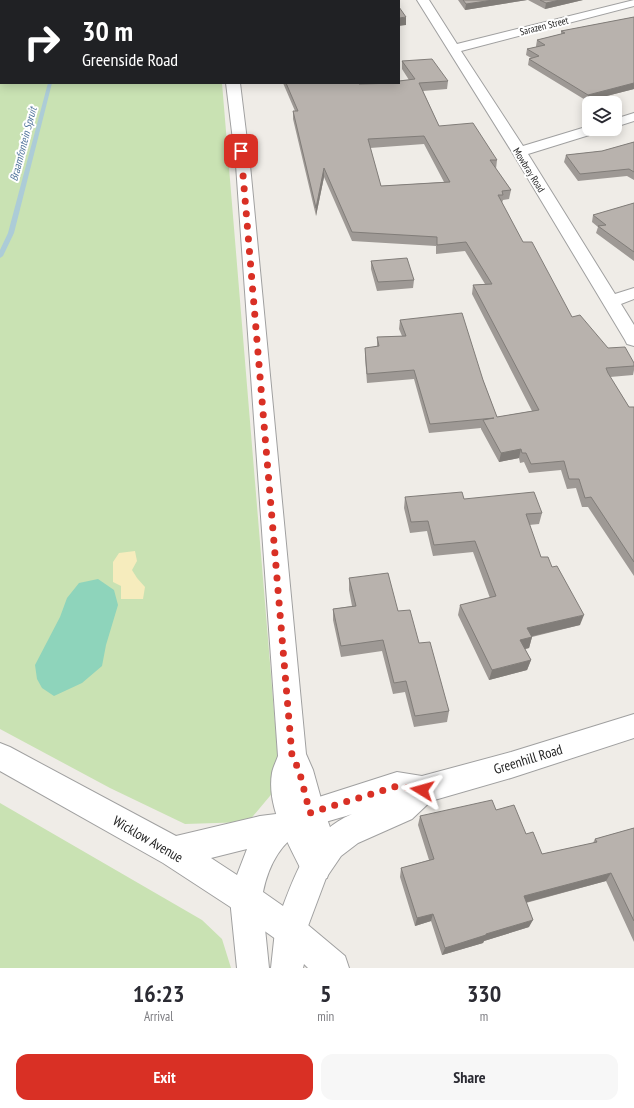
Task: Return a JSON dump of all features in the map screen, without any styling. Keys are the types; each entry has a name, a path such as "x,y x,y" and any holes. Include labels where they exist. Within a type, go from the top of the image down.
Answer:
{"street":[{"name":"Mowbray Road","path":"423,0 519,152 634,340"},
{"name":"Sarazen Street","path":"454,49 633,1"},
{"path":"233,84 243,165 292,756 286,774 287,794 295,820 320,860"},
{"path":"622,121 634,117"},
{"path":"519,152 582,133"},
{"path":"611,302 634,293"},
{"name":"Greenhill Road","path":"174,852 260,831 397,786 422,790 510,765 634,726"},
{"name":"Wicklow Avenue","path":"0,756 174,852 246,899 291,931 333,968"},
{"name":"Greenhill Road","path":"287,968 291,931 306,889 320,860 340,836 402,808 422,790"},
{"path":"253,968 246,899 255,862 270,839 295,820"}],"green space":[{"path":"0,84 222,84 280,784 248,822 185,824 110,788 0,729"},
{"path":"98,579 114,590 118,605 106,645 102,666 82,683 54,696 42,688 37,679 35,665 60,617 67,598 79,583"},
{"path":"0,803 202,920 222,939 231,968 0,968"}],"sand":[{"path":"135,551 137,561 132,570 145,587 143,599 121,599 121,586 113,582 113,562 119,553"}],"building":[{"path":"463,0 493,0 466,4"},
{"path":"540,0 560,0 546,3"},
{"path":"400,8 406,17 400,18"},
{"path":"634,17 634,83 588,95 529,59 539,56 527,49 545,45 537,40 565,33 561,31"},
{"path":"432,59 448,81 419,83 439,126 473,123 497,160 490,160 511,190 502,191 503,195 498,195 523,242 532,242 572,317 580,315 608,348 625,347 634,363 634,366 606,368 629,407 634,407 634,562 591,497 585,498 579,479 569,479 564,461 531,464 526,453 522,453 521,449 501,453 483,420 494,418 430,424 414,370 367,374 365,348 379,346 377,337 406,336 400,320 462,313 483,380 497,417 539,410 473,285 492,284 466,242 437,245 437,237 352,232 324,168 316,208 293,111 298,111 286,84 400,84 400,81 415,79 402,61","holes":["424,136 450,182 381,186 368,139"]},
{"path":"634,142 634,172 629,169 580,174 566,155 602,151"},
{"path":"634,203 634,252 598,226 606,225 593,215"},
{"path":"407,258 414,280 378,282 371,261"},
{"path":"462,492 464,499 534,492 542,513 526,514 541,557 548,557 552,567 557,566 584,615 527,628 532,637 520,640 531,660 492,670 460,605 496,596 475,541 434,545 428,521 411,522 405,497"},
{"path":"388,573 398,611 410,610 419,643 430,642 449,711 415,716 406,681 394,683 383,640 341,646 333,609 356,606 349,578"},
{"path":"492,800 496,810 514,805 526,834 533,832 542,854 597,842 595,839 634,828 634,921 611,873 524,896 533,920 445,948 433,914 417,918 401,868 434,859 420,816"}],"waterway":[{"name":"Braamfontein Spruit","path":"0,256 11,233 50,84"}],"route":[{"path":"241,151 292,756 299,770 310,813 397,786 422,790"}]}
